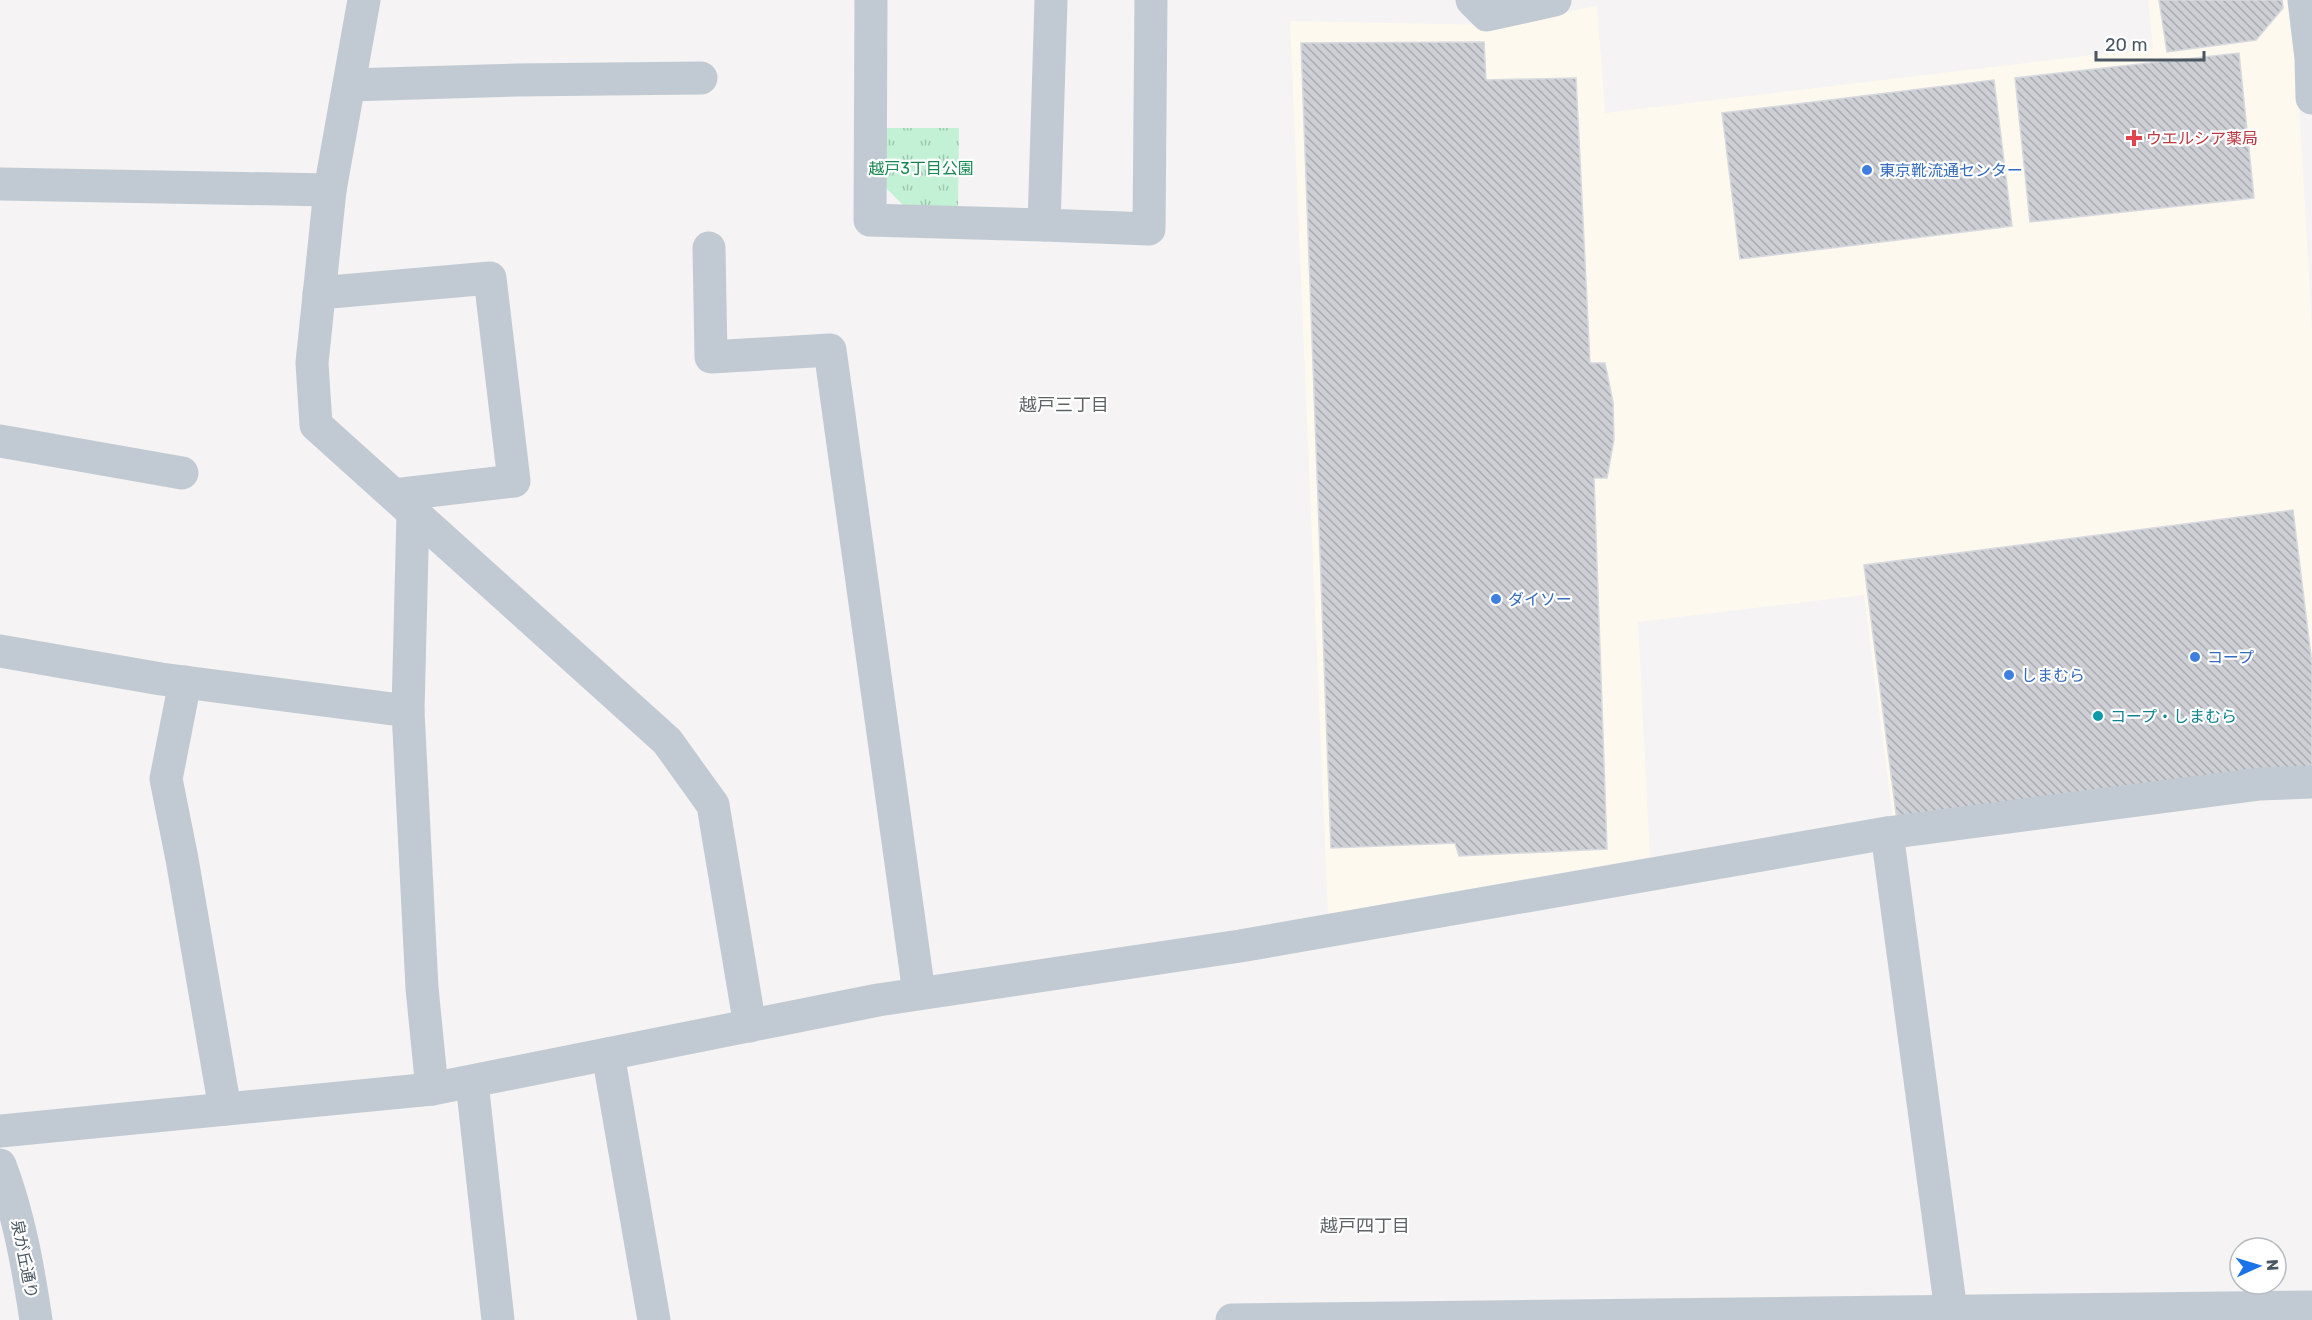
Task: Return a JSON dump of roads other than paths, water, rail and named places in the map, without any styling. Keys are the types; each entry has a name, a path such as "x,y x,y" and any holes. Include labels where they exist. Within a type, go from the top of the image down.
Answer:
{"street":[{"path":"364,0 330,190 312,363 316,425 667,741 713,805 750,1026"},
{"path":"871,0 870,220 1149,228 1151,0"},
{"path":"1044,225 1051,0"},
{"path":"1472,0 1487,15 1555,0"},
{"path":"2304,0 2311,58 2312,98"},
{"path":"349,85 701,78"},
{"path":"0,184 330,190"},
{"path":"709,248 711,357 830,350 919,993"},
{"path":"319,293 490,278 514,481 403,503"},
{"path":"0,441 182,473"},
{"path":"403,503 408,711 422,988 432,1089"},
{"path":"0,651 185,682 408,711"},
{"path":"185,682 166,779 225,1109"},
{"path":"0,1131 432,1089 919,993 1252,944 1887,833 2260,784 2312,782"},
{"path":"1887,833 1951,1311"},
{"path":"608,1054 654,1320"},
{"path":"472,1082 498,1320"},
{"name":"泉が丘通り","path":"0,1165 11,1193 26,1253 36,1320"},
{"path":"1232,1320 1915,1316 1951,1311 2312,1307"}],"place":[{"name":"ウエルシア薬局","path":"2134,138"},
{"name":"東京靴流通センター","path":"1867,170"},
{"name":"ダイソー","path":"1496,599"},
{"name":"コープ","path":"2195,657"},
{"name":"しまむら","path":"2009,675"},
{"name":"コープ・しまむら","path":"2098,716"}],"district":[{"name":"越戸三丁目","path":"1064,405"},
{"name":"越戸四丁目","path":"1365,1226"}],"park label":[{"name":"越戸3丁目公園","path":"921,168"}]}
